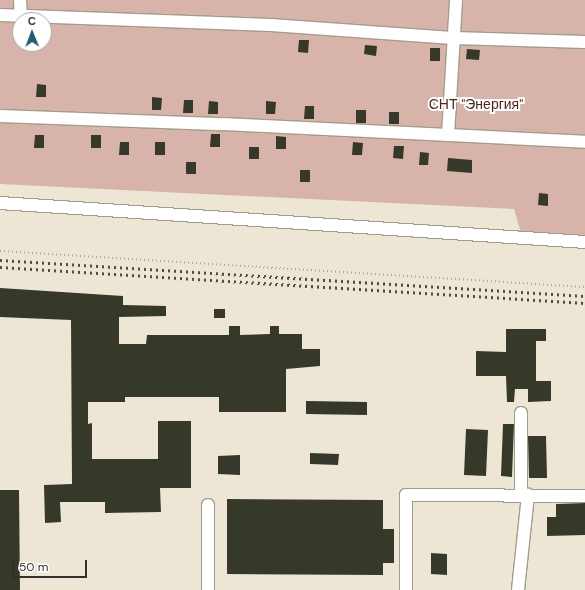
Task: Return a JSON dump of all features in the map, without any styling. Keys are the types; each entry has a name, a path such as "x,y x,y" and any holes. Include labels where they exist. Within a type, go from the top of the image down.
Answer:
{"lane":[{"path":"20,0 21,12"},
{"path":"448,135 456,0"},
{"path":"0,15 12,16"},
{"path":"52,18 271,26 453,38 585,42"},
{"path":"0,116 585,142"},
{"path":"0,202 585,242"},
{"path":"518,590 524,495 521,413"},
{"path":"406,590 406,495 585,496"},
{"path":"208,505 208,590"}],"path":[{"path":"0,251 585,286"}],"green space":[{"name":"СНТ \"Энергия\"","path":"0,0 585,0 585,246 524,243 514,209 0,184"}],"building":[{"path":"299,40 309,40 308,53 298,52"},
{"path":"365,45 377,46 376,56 364,54"},
{"path":"430,48 440,48 440,61 430,61"},
{"path":"467,49 480,50 479,60 466,59"},
{"path":"37,84 46,85 46,97 36,97"},
{"path":"152,97 162,98 161,110 152,110"},
{"path":"184,100 193,100 193,113 183,113"},
{"path":"209,101 218,102 218,114 208,114"},
{"path":"266,101 276,102 275,114 266,114"},
{"path":"305,106 314,106 314,119 304,119"},
{"path":"356,110 366,110 366,123 356,123"},
{"path":"389,112 399,112 399,124 389,124"},
{"path":"211,134 220,134 220,147 210,147"},
{"path":"35,135 44,135 44,148 34,148"},
{"path":"91,135 101,135 101,148 91,148"},
{"path":"276,136 286,137 286,149 276,149"},
{"path":"120,142 129,142 129,155 119,155"},
{"path":"155,142 165,142 165,155 155,155"},
{"path":"353,142 363,143 362,155 352,155"},
{"path":"394,146 404,146 403,159 393,158"},
{"path":"249,147 259,147 259,159 249,159"},
{"path":"420,152 429,153 428,165 419,165"},
{"path":"448,158 472,160 472,173 447,171"},
{"path":"186,162 196,162 196,174 186,174"},
{"path":"300,170 310,170 310,182 300,182"},
{"path":"539,193 548,194 548,206 538,205"},
{"path":"0,288 123,296 123,305 166,306 166,316 119,317 119,344 146,344 147,335 229,335 229,326 240,326 240,335 270,334 270,326 279,326 279,334 302,334 302,349 320,349 320,366 286,369 286,412 219,412 219,397 125,397 125,402 88,402 88,424 92,423 92,459 158,459 158,421 191,421 191,488 160,488 161,512 105,513 105,502 60,502 61,522 45,523 44,485 72,484 71,320 0,317"},
{"path":"214,309 225,309 225,318 214,318"},
{"path":"506,329 546,329 546,341 536,341 536,381 551,381 551,401 528,402 528,389 515,389 514,402 507,402 506,376 476,376 476,351 506,352"},
{"path":"306,401 367,402 367,415 306,414"},
{"path":"503,424 514,424 512,477 501,476"},
{"path":"466,429 488,430 486,476 464,475"},
{"path":"528,436 546,436 547,478 529,478"},
{"path":"310,453 339,454 338,465 310,464"},
{"path":"240,455 240,475 218,474 218,456"},
{"path":"0,490 19,490 20,590 0,590"},
{"path":"227,499 383,500 383,529 394,529 394,563 383,563 383,575 227,574"},
{"path":"585,503 585,535 547,536 547,517 556,517 556,504"},
{"path":"431,553 447,554 447,575 431,574"}],"railway":[{"path":"0,260 585,296"},
{"path":"0,267 585,303"}]}
